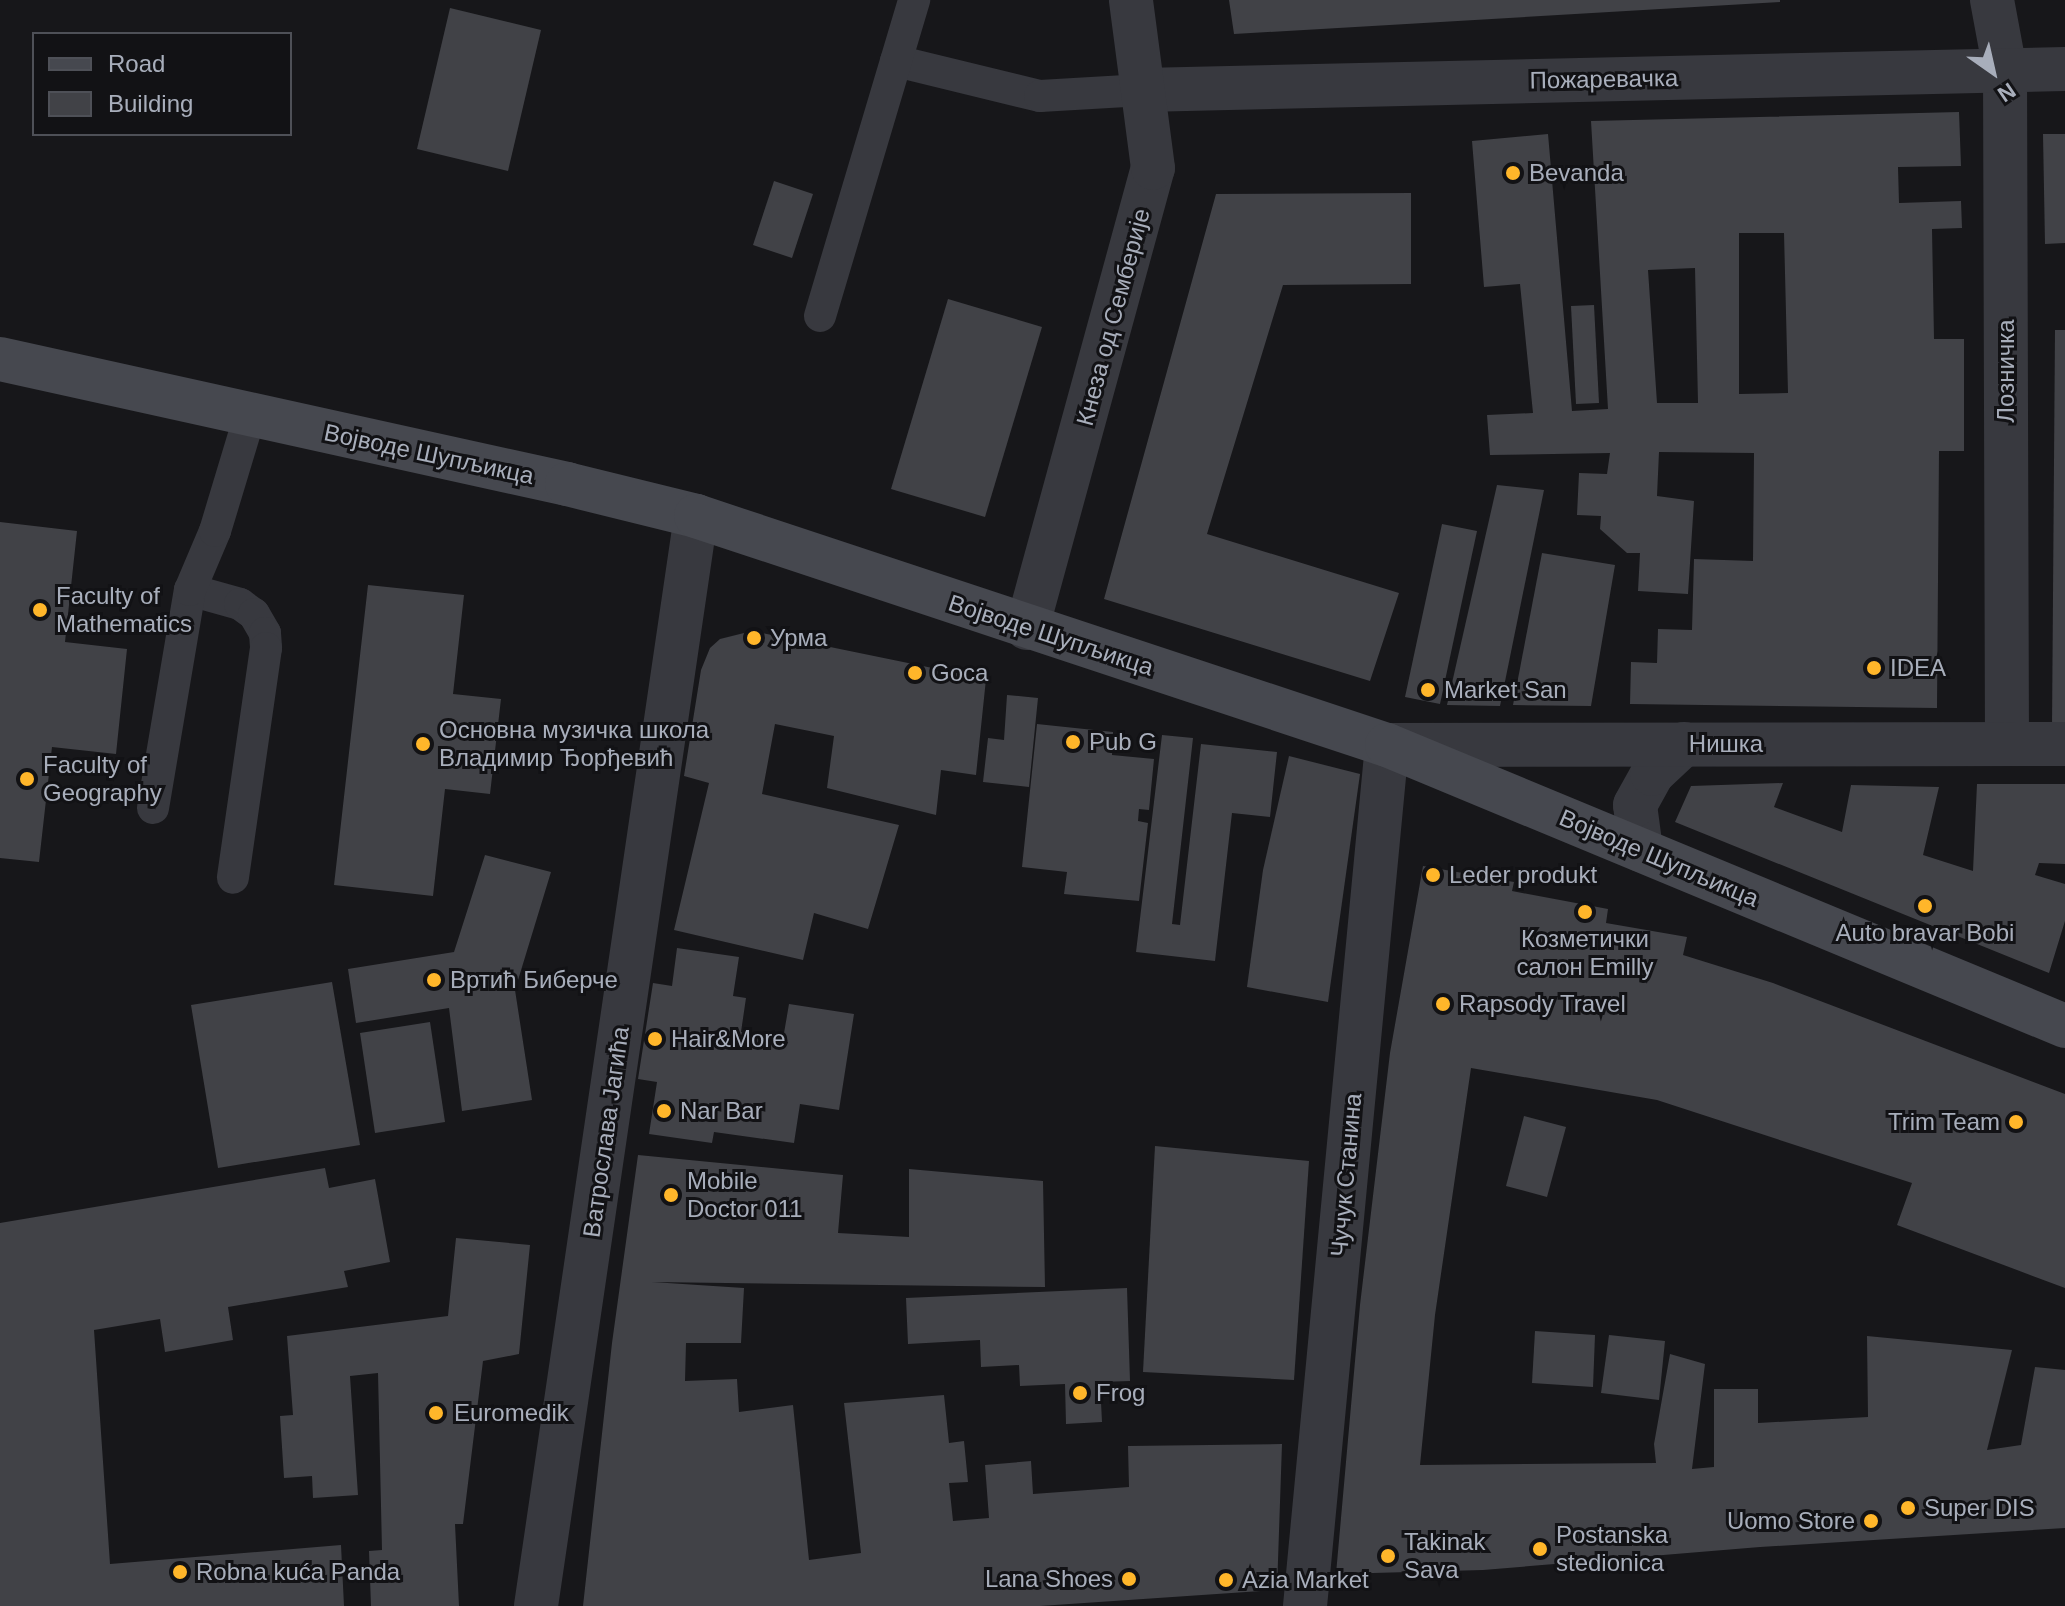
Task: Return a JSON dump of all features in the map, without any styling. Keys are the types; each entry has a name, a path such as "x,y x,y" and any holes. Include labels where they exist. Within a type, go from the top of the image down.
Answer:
{"street":[{"name":"Кнеза од Семберије","path":"1027,628 1153,168 1131,0"},
{"name":"Лозничка","path":"1992,0 2005,70 2007,743"},
{"name":"Пожаревачка","path":"1143,90 2065,69"},
{"name":"Војводе Шупљикца","path":"0,359 696,516 1387,745 2065,1026"},
{"name":"Ватрослава Јагића","path":"536,1606 696,516"},
{"path":"1641,850 1635,805 1652,774 1684,744"},
{"name":"Нишка","path":"1387,745 2065,744"},
{"name":"Чучук Станина","path":"1305,1606 1387,745"}],"lane":[{"path":"820,316 914,0"},
{"path":"896,61 1040,96 1143,90"},
{"path":"153,808 190,590 215,531 250,415"},
{"path":"190,590 240,604 254,614 265,633 266,648 233,878"}],"building":[{"path":"1229,0 1780,0 1780,2 1234,34"},
{"path":"450,8 541,30 508,171 417,149"},
{"path":"1959,112 1961,166 1898,167 1899,203 1961,201 1962,228 1932,229 1934,339 1964,339 1964,451 1939,451 1937,708 1630,704 1631,662 1657,663 1658,629 1692,630 1694,559 1753,561 1754,453 1659,452 1657,496 1694,501 1688,594 1638,591 1640,553 1627,553 1600,529 1601,516 1577,515 1579,473 1607,474 1610,453 1490,455 1487,415 1533,413 1520,284 1484,287 1472,141 1548,134 1572,411 1608,409 1591,121","holes":["1739,233 1784,233 1788,393 1739,394","1695,268 1698,403 1657,403 1648,270"]},
{"path":"2043,134 2065,134 2065,243 2045,244"},
{"path":"774,181 813,194 792,258 753,245"},
{"path":"1411,193 1411,284 1283,285 1207,534 1399,593 1370,681 1104,599 1216,194"},
{"path":"948,299 1042,327 985,517 891,489"},
{"path":"1594,305 1599,403 1576,404 1571,306"},
{"path":"2055,330 2065,330 2065,728 2052,728"},
{"path":"1497,485 1544,490 1500,706 1447,705"},
{"path":"0,522 77,531 65,642 127,649 116,754 52,747 39,862 0,858"},
{"path":"1442,524 1477,531 1440,704 1405,697"},
{"path":"1542,553 1615,565 1591,706 1513,705"},
{"name":"Основна музичка школа Владимир Ђорђевић","path":"368,585 464,595 453,694 501,699 490,794 445,789 433,896 334,885"},
{"path":"752,631 986,679 976,775 941,770 936,815 827,788 834,736 775,724 762,794 899,825 868,929 814,913 803,960 674,930 709,783 684,776 701,670 710,648 720,639"},
{"path":"1007,695 1038,698 1029,787 983,782 988,738 1004,740"},
{"path":"1037,724 1113,732 1112,755 1154,759 1149,810 1139,809 1138,821 1148,823 1139,901 1064,894 1067,872 1022,867"},
{"path":"1162,735 1193,738 1172,924 1180,925 1201,744 1277,752 1270,817 1232,813 1215,961 1136,952"},
{"path":"1289,756 1360,774 1328,1002 1247,987 1263,870"},
{"path":"1783,783 1774,807 1842,832 1851,785 1939,787 1923,855 1973,871 1977,784 2065,784 2065,864 2039,863 2035,875 2065,884 2065,921 2049,973 1675,822 1691,786"},
{"name":"Вртић Биберче","path":"485,855 551,872 515,990 532,1100 462,1111 449,1008 356,1023 348,969 454,952"},
{"path":"1423,866 1514,882 1512,891 1608,909 1606,923 1687,937 1683,955 1773,983 2065,1094 2065,1288 1897,1225 1912,1183 1657,1100 1471,1068 1435,1315 1420,1465 1656,1463 1654,1444 1670,1354 1705,1364 1692,1469 1714,1467 1714,1389 1758,1389 1758,1423 1868,1417 1867,1336 2012,1350 1987,1450 2021,1445 2035,1367 2065,1370 2065,1528 1760,1547 1483,1570 1336,1574 1360,1305 1390,1053"},
{"path":"677,948 739,957 733,996 746,998 741,1032 783,1039 789,1004 854,1014 839,1110 800,1104 794,1143 714,1132 712,1143 649,1134 657,1082 638,1079 653,983 672,986"},
{"path":"332,982 360,1145 218,1168 191,1005"},
{"path":"430,1022 445,1122 375,1133 360,1033"},
{"path":"1524,1116 1566,1127 1547,1197 1506,1186"},
{"path":"1155,1146 1309,1161 1294,1380 1143,1372"},
{"path":"638,1155 843,1175 838,1233 909,1237 909,1169 1043,1181 1045,1287 652,1282 744,1288 741,1343 686,1343 685,1381 737,1379 739,1412 793,1405 809,1560 861,1553 844,1403 944,1395 949,1443 964,1441 968,1482 949,1483 953,1521 989,1518 985,1465 1031,1461 1033,1494 1129,1487 1128,1446 1282,1444 1277,1590 1040,1606 583,1606 612,1343"},
{"path":"325,1168 329,1188 375,1179 390,1262 344,1271 348,1287 228,1307 233,1340 165,1352 160,1319 94,1330 110,1564 341,1545 344,1606 0,1606 0,1223"},
{"path":"456,1238 530,1245 519,1354 483,1361 463,1524 455,1524 459,1606 371,1606 369,1551 382,1550 378,1373 350,1376 358,1495 313,1498 312,1476 284,1478 280,1416 293,1415 287,1336 448,1316"},
{"path":"1127,1288 1130,1381 1100,1382 1102,1422 1066,1424 1065,1384 1020,1386 1019,1365 981,1367 980,1340 908,1344 906,1298"},
{"path":"1535,1331 1595,1335 1593,1387 1532,1383"},
{"path":"1609,1335 1665,1341 1659,1400 1601,1393"}],"place":[{"name":"Bevanda","path":"1513,173"},
{"name":"Faculty of Mathematics","path":"40,610"},
{"name":"Урма","path":"754,638"},
{"name":"IDEA","path":"1874,668"},
{"name":"Goca","path":"915,673"},
{"name":"Market San","path":"1428,690"},
{"name":"Pub G","path":"1073,742"},
{"name":"Основна музичка школа Владимир Ђорђевић","path":"423,744"},
{"name":"Faculty of Geography","path":"27,779"},
{"name":"Leder produkt","path":"1433,875"},
{"name":"Auto bravar Bobi","path":"1925,906"},
{"name":"Козметички салон Emilly","path":"1585,912"},
{"name":"Вртић Биберче","path":"434,980"},
{"name":"Rapsody Travel","path":"1443,1004"},
{"name":"Hair&More","path":"655,1039"},
{"name":"Nar Bar","path":"664,1111"},
{"name":"Trim Team","path":"2016,1122"},
{"name":"Mobile Doctor 011","path":"671,1195"},
{"name":"Frog","path":"1080,1393"},
{"name":"Euromedik","path":"436,1413"},
{"name":"Super DIS","path":"1908,1508"},
{"name":"Uomo Store","path":"1871,1521"},
{"name":"Postanska stedionica","path":"1540,1549"},
{"name":"Takinak Sava","path":"1388,1556"},
{"name":"Robna kuća Panda","path":"180,1572"},
{"name":"Lana Shoes","path":"1129,1579"},
{"name":"Azia Market","path":"1226,1580"}]}
